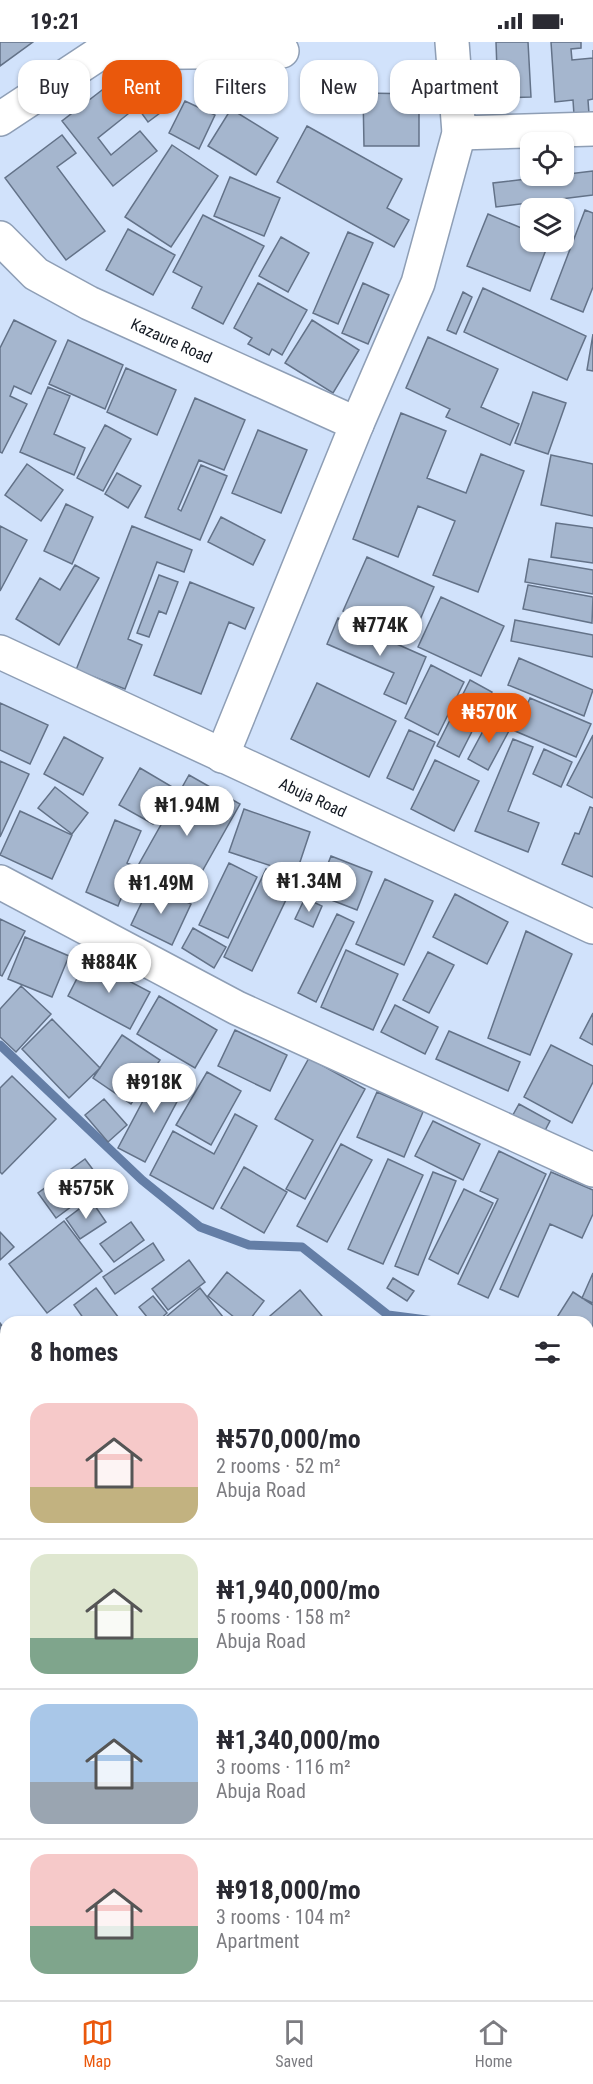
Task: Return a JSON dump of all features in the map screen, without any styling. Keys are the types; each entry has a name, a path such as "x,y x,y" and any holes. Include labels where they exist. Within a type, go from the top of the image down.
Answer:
{"street":[{"path":"222,756 357,424 418,283 459,133 452,42"},
{"path":"0,118 100,53 282,51"},
{"path":"459,133 593,129"},
{"name":"Kazaure Road","path":"0,238 36,274 89,303 357,424"},
{"name":"Abuja Road","path":"0,652 593,927"},
{"path":"0,882 237,1008 593,1170"}],"building":[{"path":"0,42 33,42 0,66"},
{"path":"496,42 528,42 531,97 520,97 520,60 497,60"},
{"path":"551,42 581,42 581,48 571,49 572,60 593,58 593,99 588,100 589,114 574,115 573,100 555,102"},
{"path":"102,90 102,114 128,114 98,138 111,155 140,131 157,151 113,186 62,121 71,114 90,114 90,99"},
{"path":"378,93 390,93 390,114 419,114 419,146 364,146 363,114 378,114"},
{"path":"185,101 194,105 194,114 215,115 199,149 169,133 178,114 182,114"},
{"path":"142,114 159,114 148,122"},
{"path":"228,114 239,114 278,138 256,175 208,146"},
{"path":"307,126 402,179 387,208 409,220 394,247 277,182"},
{"path":"62,135 76,153 57,167 105,231 66,260 5,178"},
{"path":"172,145 218,176 171,247 125,217"},
{"path":"593,171 593,195 569,198 520,198 520,204 496,207 493,183 520,180 520,186 574,186 574,173"},
{"path":"230,177 280,198 264,236 214,216"},
{"path":"585,210 593,213 593,287 583,312 551,299 569,252 574,252 574,239"},
{"path":"488,214 520,227 520,252 545,252 530,291 467,266"},
{"path":"203,215 264,246 223,324 192,308 202,287 173,272"},
{"path":"128,229 175,255 153,295 106,270"},
{"path":"348,232 373,243 338,324 313,313"},
{"path":"281,237 309,253 288,292 259,276"},
{"path":"258,283 307,310 282,355 272,349 269,355 248,344 252,338 234,328"},
{"path":"363,283 389,295 368,344 342,333"},
{"path":"483,288 586,336 567,380 464,332"},
{"path":"463,292 472,297 456,334 447,330"},
{"path":"14,320 56,341 31,394 14,386 10,396 27,404 2,453 0,452 0,348"},
{"path":"312,320 359,350 333,393 285,363"},
{"path":"593,334 593,371 587,370"},
{"path":"428,337 498,369 481,407 519,424 510,445 446,417 450,409 406,388"},
{"path":"68,340 123,365 105,409 49,384"},
{"path":"126,368 176,390 157,435 107,412"},
{"path":"48,387 70,396 54,434 85,448 74,475 20,452"},
{"path":"533,392 566,403 548,454 515,443"},
{"path":"195,398 245,420 224,470 199,460 178,509 181,511 201,465 227,476 200,540 145,517"},
{"path":"401,413 446,431 427,478 466,493 481,454 524,471 478,592 433,575 455,521 418,506 398,557 353,539"},
{"path":"105,425 131,439 103,491 77,478"},
{"path":"258,430 307,450 281,513 232,493"},
{"path":"551,455 593,464 593,516 541,505"},
{"path":"27,464 63,490 41,521 5,495"},
{"path":"117,473 141,486 128,508 105,494"},
{"path":"66,504 93,517 72,564 44,551"},
{"path":"221,517 265,540 253,565 208,542"},
{"path":"556,523 593,528 593,563 551,557"},
{"path":"0,526 27,540 0,591"},
{"path":"132,526 192,550 184,572 157,562 128,639 142,645 125,689 76,670"},
{"path":"367,557 434,587 411,641 343,611"},
{"path":"529,559 593,570 593,594 525,582"},
{"path":"75,565 99,578 59,645 16,619 40,578 60,590"},
{"path":"159,575 178,582 166,614 159,611 149,637 137,633"},
{"path":"190,582 254,608 245,629 229,622 201,694 154,675"},
{"path":"528,585 593,597 592,623 523,609"},
{"path":"441,597 504,626 481,676 418,647"},
{"path":"338,618 426,657 406,704 384,694 394,673 327,644"},
{"path":"515,620 593,635 593,657 511,641"},
{"path":"519,658 593,690 584,716 508,685"},
{"path":"431,665 464,682 438,735 405,718"},
{"path":"470,680 492,692 459,757 437,746"},
{"path":"317,683 396,721 369,777 291,739"},
{"path":"530,698 591,724 576,757 515,731"},
{"path":"0,703 48,725 30,764 0,750"},
{"path":"490,718 510,729 488,770 468,759"},
{"path":"409,730 435,742 413,790 387,778"},
{"path":"593,735 593,798 567,785"},
{"path":"64,737 103,758 83,795 44,774"},
{"path":"513,739 533,747 508,811 539,823 528,852 475,831"},
{"path":"544,749 572,762 561,787 533,774"},
{"path":"435,760 479,781 454,831 411,809"},
{"path":"0,761 29,774 0,837"},
{"path":"140,768 174,788 153,824 119,805"},
{"path":"189,775 240,804 186,900 135,871"},
{"path":"55,787 88,813 72,834 38,808"},
{"path":"590,807 593,808 593,877 562,864 575,833 579,834"},
{"path":"244,809 310,832 296,874 229,852"},
{"path":"20,811 72,835 52,879 0,855"},
{"path":"115,820 141,831 127,863 134,866 118,906 86,892"},
{"path":"331,856 372,872 357,910 316,894"},
{"path":"229,863 257,877 228,938 199,925"},
{"path":"266,869 294,883 252,971 224,957"},
{"path":"385,879 433,901 404,965 356,944"},
{"path":"150,885 191,904 172,945 131,925"},
{"path":"455,894 508,922 487,964 433,937"},
{"path":"305,898 322,906 313,927 295,919"},
{"path":"337,914 354,922 316,1002 298,993"},
{"path":"0,919 25,931 2,976 0,975"},
{"path":"193,928 226,947 214,968 182,948"},
{"path":"526,931 572,954 530,1055 488,1038"},
{"path":"25,937 69,956 52,997 8,979"},
{"path":"346,950 398,974 373,1030 321,1007"},
{"path":"428,952 454,965 429,1013 403,1000"},
{"path":"87,959 150,992 130,1029 68,996"},
{"path":"21,986 51,1014 16,1052 0,1037 0,1009"},
{"path":"159,996 217,1030 195,1068 137,1034"},
{"path":"395,1005 438,1027 425,1054 381,1032"},
{"path":"593,1013 593,1045 580,1038"},
{"path":"52,1019 100,1068 69,1098 22,1049"},
{"path":"235,1030 287,1055 270,1091 218,1066"},
{"path":"449,1031 520,1062 508,1091 436,1059"},
{"path":"122,1035 160,1060 131,1104 93,1078"},
{"path":"551,1045 593,1066 593,1082 572,1123 524,1097"},
{"path":"309,1058 365,1089 305,1199 286,1189 313,1140 275,1119"},
{"path":"162,1065 189,1079 145,1162 118,1148"},
{"path":"207,1072 241,1091 211,1145 176,1125"},
{"path":"12,1076 56,1119 2,1174 0,1172 0,1088"},
{"path":"377,1092 423,1112 404,1157 357,1137"},
{"path":"104,1099 127,1125 108,1142 85,1115"},
{"path":"519,1104 550,1121 541,1138 509,1122"},
{"path":"235,1114 257,1126 213,1209 150,1175 173,1131 214,1154"},
{"path":"433,1121 480,1144 463,1180 415,1156"},
{"path":"341,1144 372,1160 327,1242 297,1226"},
{"path":"499,1151 546,1174 488,1298 458,1284 498,1199 480,1191"},
{"path":"85,1159 103,1183 56,1218 38,1193"},
{"path":"388,1159 423,1175 383,1264 348,1249"},
{"path":"244,1167 287,1192 264,1233 221,1208"},
{"path":"433,1172 456,1181 418,1275 395,1266"},
{"path":"551,1172 593,1190 593,1214 582,1238 550,1224 518,1297 500,1289"},
{"path":"464,1189 493,1203 458,1274 429,1259"},
{"path":"91,1200 106,1222 80,1239 66,1219"},
{"path":"64,1221 102,1271 47,1313 9,1264"},
{"path":"131,1222 144,1240 114,1262 100,1244"},
{"path":"0,1232 14,1247 0,1260"},
{"path":"153,1243 164,1260 115,1294 103,1277"},
{"path":"189,1260 205,1282 168,1310 152,1289"},
{"path":"227,1272 264,1301 253,1316 233,1316 208,1296"},
{"path":"593,1273 593,1303 582,1298"},
{"path":"393,1278 414,1291 407,1301 387,1288"},
{"path":"96,1288 117,1316 82,1316 74,1305"},
{"path":"200,1288 222,1316 167,1316"},
{"path":"300,1290 322,1316 270,1316"},
{"path":"573,1292 593,1305 593,1316 558,1316"},
{"path":"153,1296 167,1313 164,1316 146,1316 139,1307"}],"waterway":[{"path":"0,1045 142,1180 200,1227 249,1245 302,1247 388,1315 396,1316"}]}
